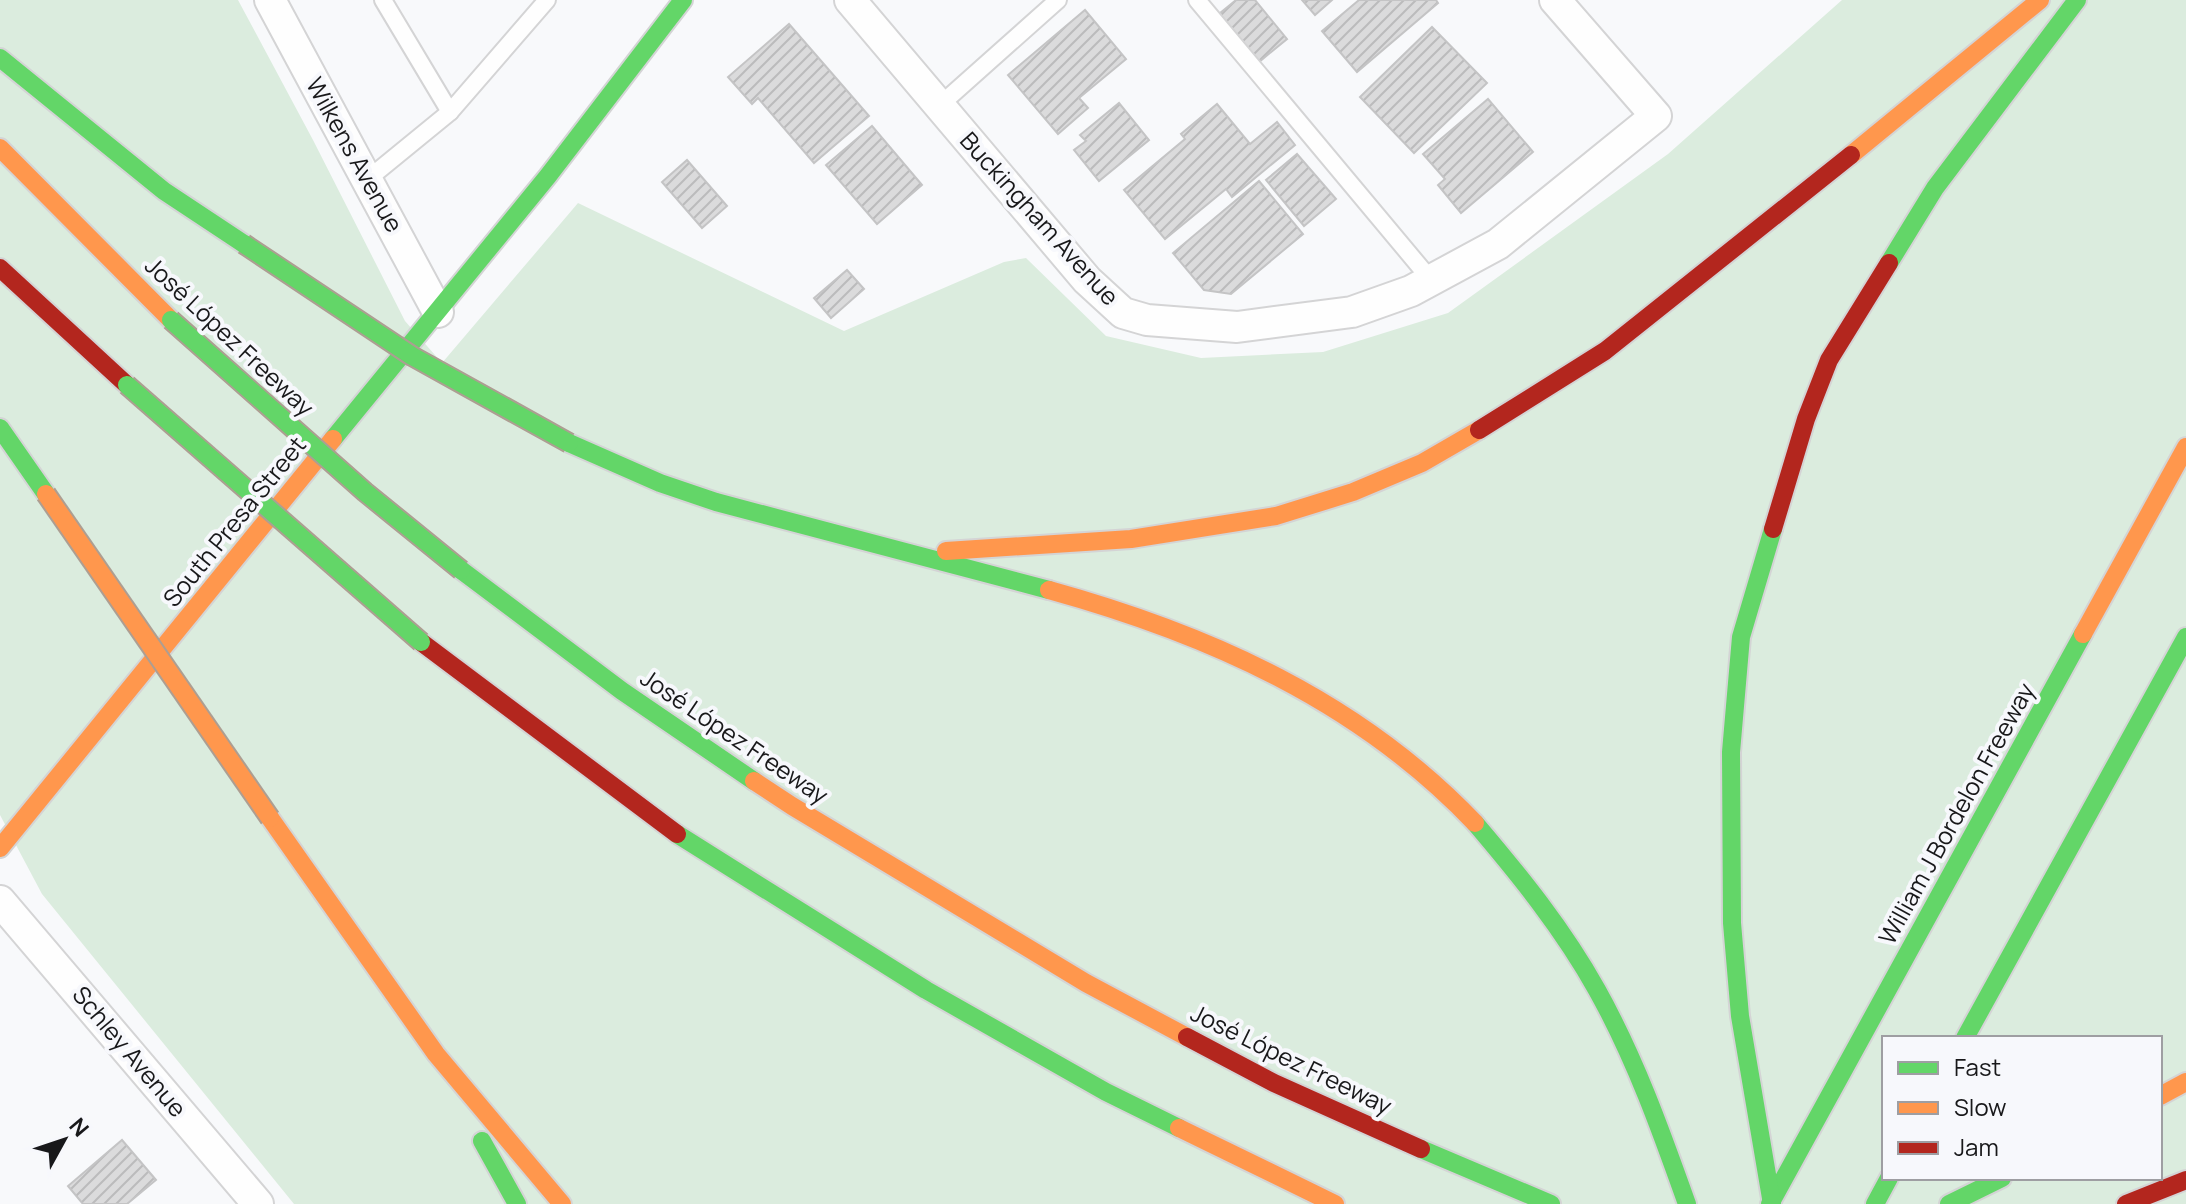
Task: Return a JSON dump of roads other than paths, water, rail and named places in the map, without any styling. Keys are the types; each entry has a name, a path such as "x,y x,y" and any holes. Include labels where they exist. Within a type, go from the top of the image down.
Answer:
{"main road":[{"name":"South Presa Street","path":"0,848 548,176 683,0"},
{"path":"905,554 1131,539 1276,516 1353,492 1422,463 1518,408 1605,351 1766,225 2040,0"},
{"path":"1771,1204 1740,1016 1732,923 1731,752 1741,637 1806,419 1829,360 1935,188 2077,0"},
{"path":"0,58 164,191 412,356 569,443 632,472 714,502 1094,602 1199,637 1277,674 1334,706 1397,750 1450,797 1496,843 1558,924 1601,995 1631,1055 1687,1204"},
{"name":"José López Freeway","path":"0,148 171,320 365,492 461,570 622,691 792,806 1086,983 1274,1083 1451,1163 1551,1204"},
{"path":"0,268 291,531 421,642 696,848 926,990 1106,1092 1335,1204"},
{"path":"0,428 436,1054 562,1204"},
{"name":"William J Bordelon Freeway","path":"1771,1204 2186,447"},
{"path":"1966,1036 2186,637"},
{"path":"379,972 445,1076 517,1204"},
{"path":"2162,1095 2186,1082"},
{"path":"1875,1204 1888,1180"},
{"path":"1949,1204 1998,1180"},
{"path":"2126,1204 2186,1180"}],"street":[{"name":"Wilkens Avenue","path":"270,0 438,312"},
{"name":"Buckingham Avenue","path":"850,0 1087,280 1123,313 1147,320 1237,327 1352,312 1411,291 1498,244 1656,116 1555,0"},
{"name":"Schley Avenue","path":"0,901 258,1204"}],"lane":[{"path":"383,0 450,112"},
{"path":"368,179 450,112 547,0"},
{"path":"939,106 1058,0"},
{"path":"1197,0 1431,280"}]}
